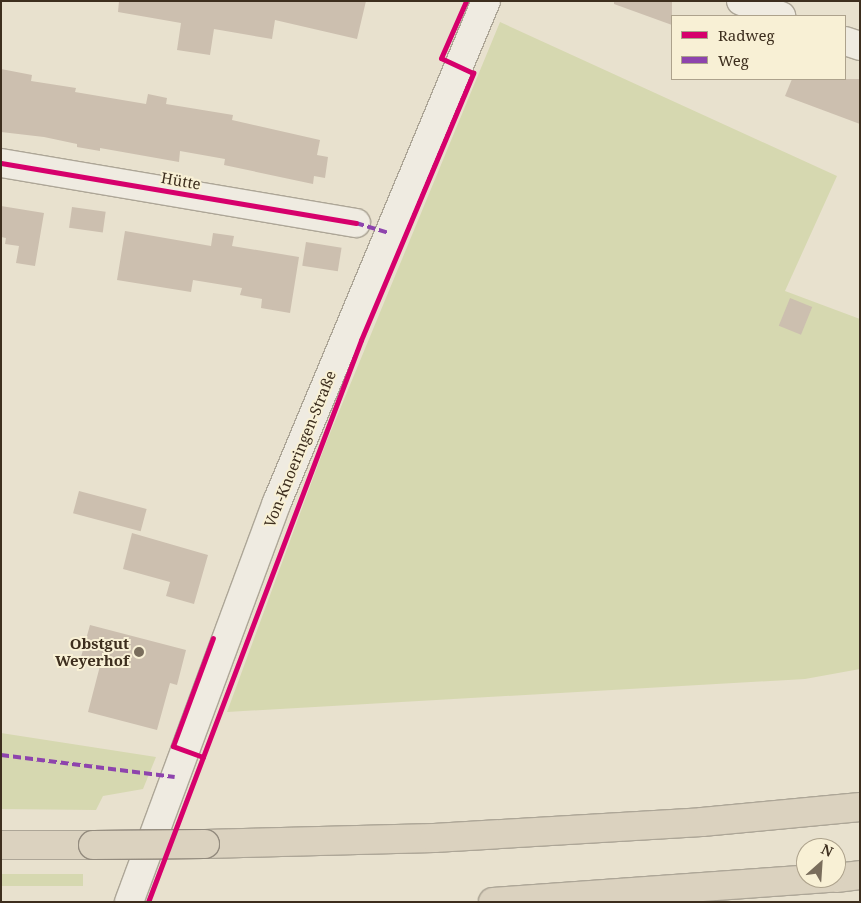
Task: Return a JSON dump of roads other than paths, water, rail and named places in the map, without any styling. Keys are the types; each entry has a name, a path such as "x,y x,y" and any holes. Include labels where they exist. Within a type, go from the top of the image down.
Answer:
{"highway":[{"path":"1,845 205,844 434,838 682,824 860,807"},
{"path":"846,877 860,875"},
{"path":"493,902 796,880"}],"main road":[{"name":"Von-Knoeringen-Straße","path":"129,902 277,502 486,1"},
{"path":"741,1 778,15"},
{"path":"846,41 860,46"},
{"name":"Hütte","path":"1,163 356,223"}],"place":[{"name":"Obstgut Weyerhof","path":"139,652"}]}
